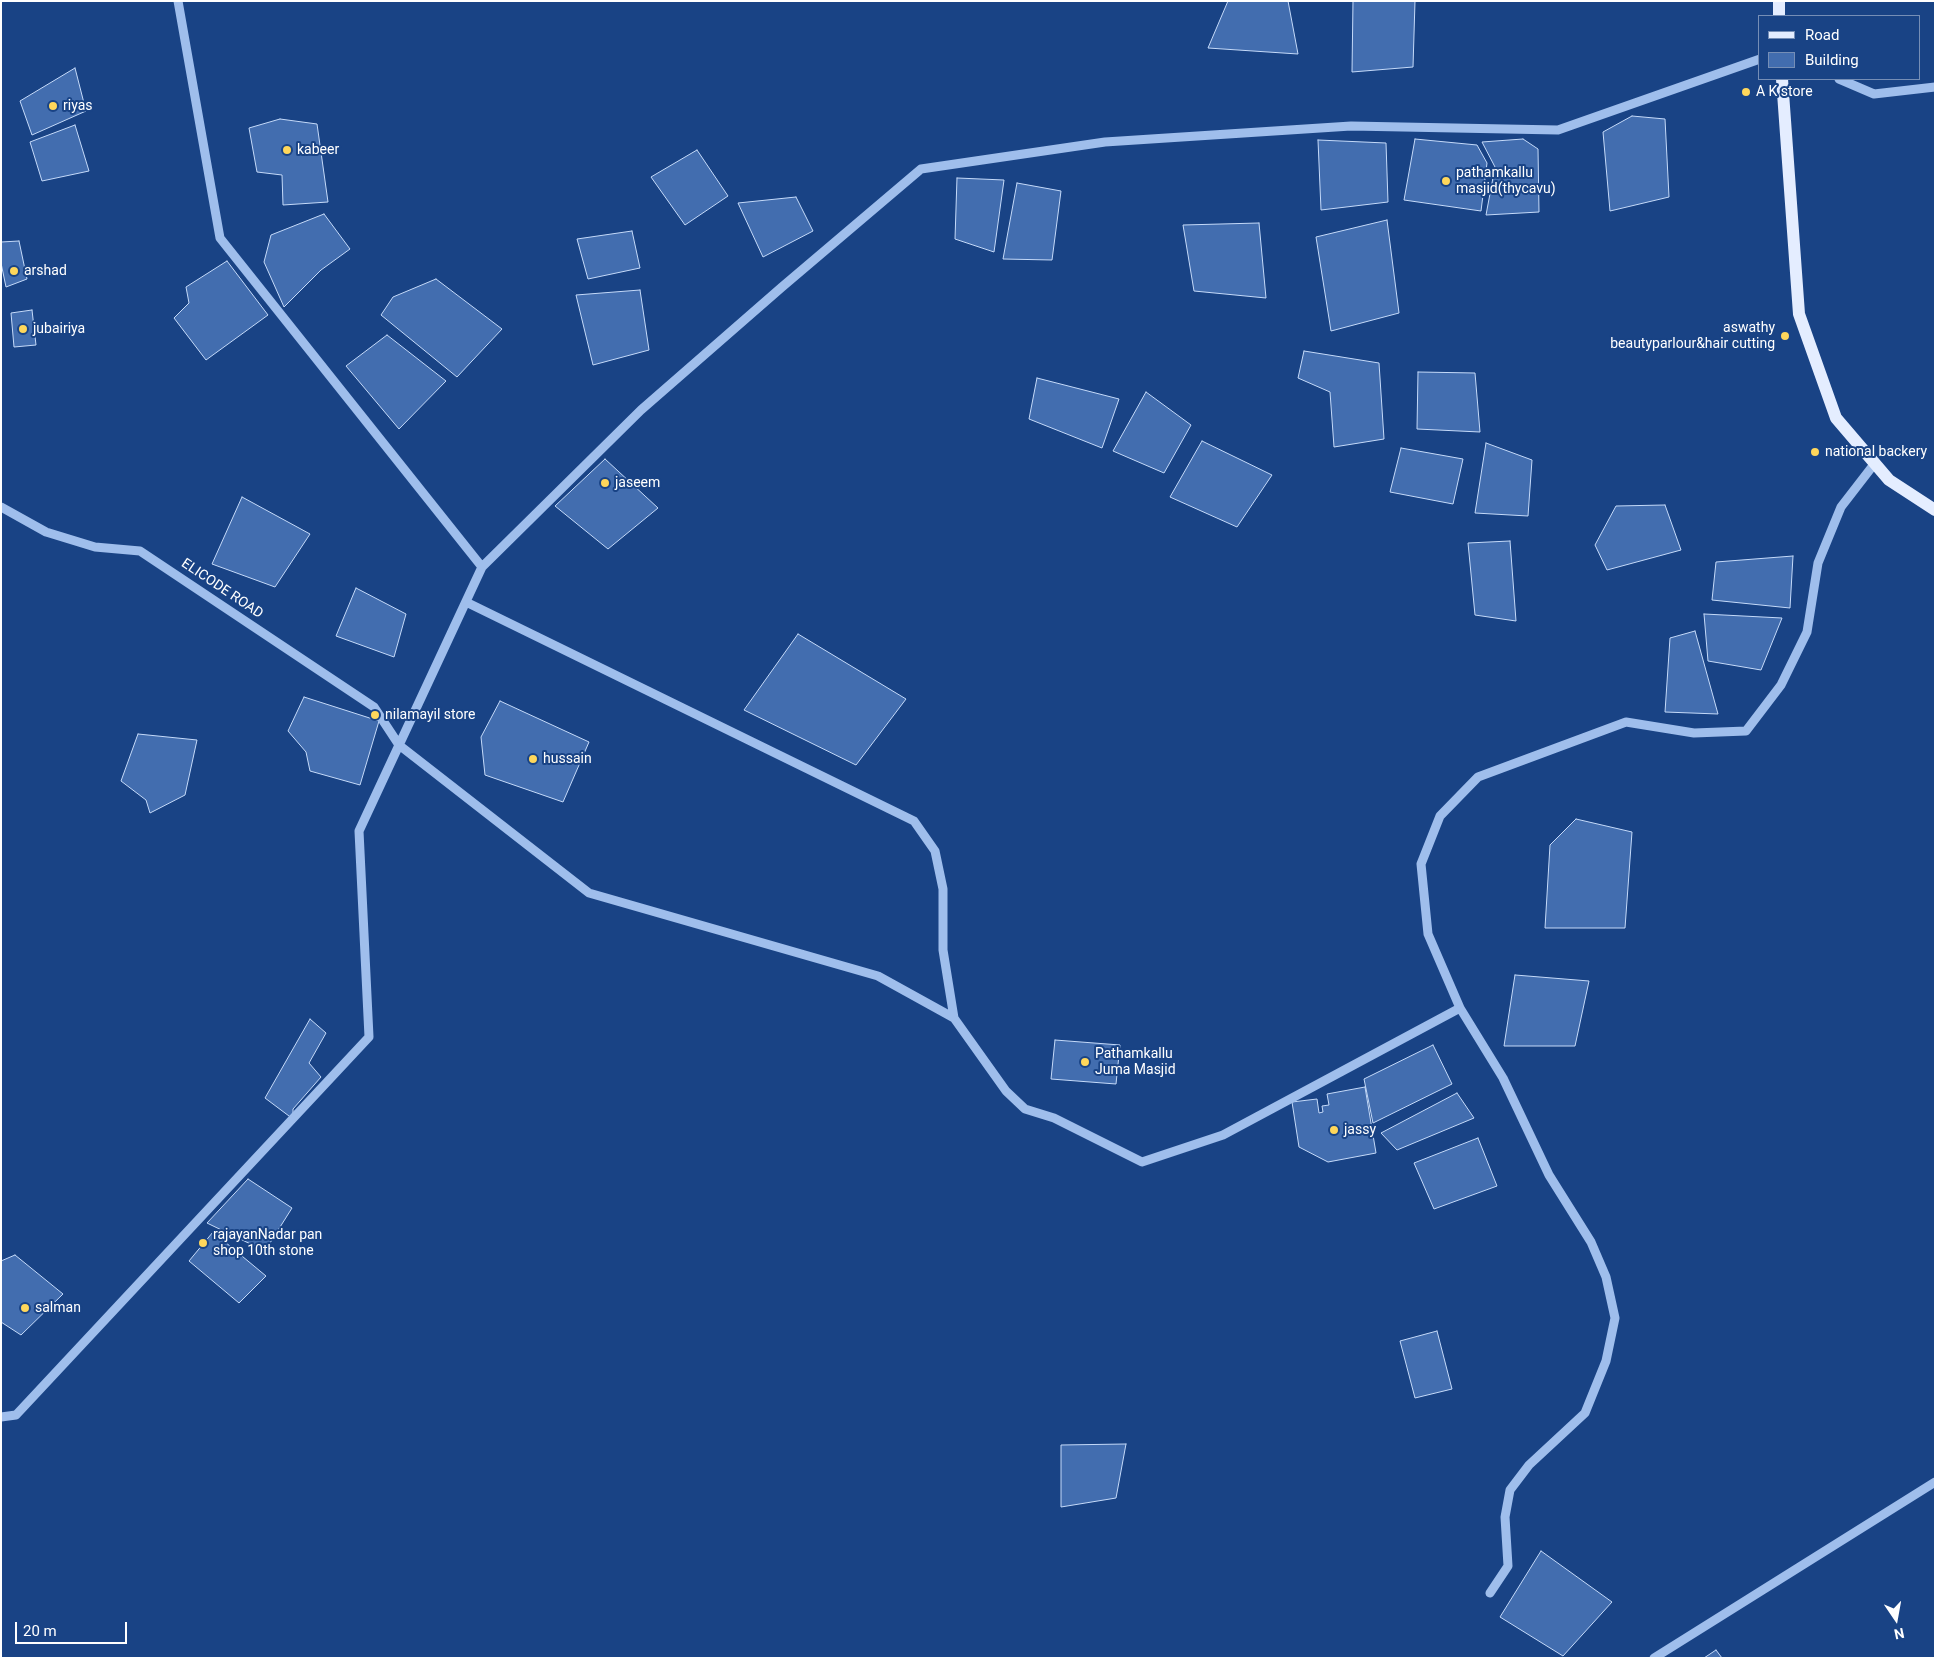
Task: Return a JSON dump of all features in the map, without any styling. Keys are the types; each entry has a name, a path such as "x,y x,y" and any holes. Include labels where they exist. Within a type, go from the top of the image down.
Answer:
{"main road":[{"path":"1779,1 1779,15"},
{"path":"1782,80 1798,314 1836,418 1888,480 1935,510"}],"street":[{"path":"178,1 220,238 482,566"},
{"path":"1,1417 16,1415 369,1037 359,831 482,566 641,410 782,286 921,170 1105,142 1351,126 1558,130 1758,60"},
{"path":"1842,80 1874,94 1935,87"},
{"path":"1490,1593 1508,1566 1505,1517 1510,1490 1530,1465 1585,1413 1606,1361 1615,1318 1606,1276 1590,1242 1549,1175 1503,1078 1460,1008 1428,934 1421,864 1440,816 1478,777 1626,722 1694,733 1746,731 1781,685 1807,632 1818,563 1841,506 1875,463"},
{"name":"ELICODE ROAD","path":"1,507 46,532 95,547 140,551 374,707 399,745 589,893 878,976 954,1018"},
{"path":"466,602 914,822 935,850 943,889 943,950 954,1018 1006,1091 1025,1109 1054,1118 1142,1162 1223,1135 1460,1008"},
{"path":"1654,1658 1935,1482"}],"building":[{"path":"1228,1 1288,1 1298,54 1208,48"},
{"path":"1353,1 1415,1 1413,67 1352,72"},
{"name":"riyas","path":"75,68 86,111 32,135 20,101"},
{"path":"1632,116 1665,119 1669,197 1610,211 1603,132"},
{"name":"kabeer","path":"280,119 317,124 328,202 283,205 282,175 257,172 249,128"},
{"path":"75,125 89,171 42,181 30,142"},
{"name":"pathamkallu masjid(thycavu)","path":"1415,139 1477,145 1487,163 1481,211 1404,200"},
{"path":"1523,139 1538,149 1539,212 1486,215 1495,167 1482,142"},
{"path":"1318,140 1386,143 1388,202 1321,210"},
{"path":"697,150 728,196 685,225 651,177"},
{"path":"957,178 1004,180 994,252 955,239"},
{"path":"1017,183 1061,191 1052,260 1003,259"},
{"path":"796,197 813,231 763,257 738,203"},
{"path":"324,214 350,249 321,270 284,307 264,262 271,235"},
{"path":"1387,220 1399,313 1331,331 1316,237"},
{"path":"1259,223 1266,298 1194,291 1183,225"},
{"path":"632,231 640,268 588,279 577,239"},
{"name":"arshad","path":"19,241 27,279 6,287 1,263 1,242"},
{"path":"227,261 268,315 206,360 174,318 189,303 186,287"},
{"path":"436,279 502,329 457,377 381,315 393,297"},
{"path":"640,290 649,350 593,365 576,295"},
{"name":"jubairiya","path":"32,310 36,345 14,347 11,313"},
{"path":"387,335 446,381 399,429 346,366"},
{"path":"1304,351 1379,363 1384,439 1334,447 1330,392 1298,378"},
{"path":"1418,372 1475,373 1480,432 1417,429"},
{"path":"1037,378 1119,399 1102,448 1029,419"},
{"path":"1146,392 1191,425 1164,473 1113,451"},
{"path":"1202,441 1272,475 1237,527 1170,497"},
{"path":"1486,443 1532,460 1528,516 1475,513"},
{"path":"1401,448 1463,459 1453,504 1390,492"},
{"name":"jaseem","path":"605,459 658,508 608,549 555,506"},
{"path":"242,497 310,534 275,587 212,564"},
{"path":"1665,505 1681,550 1607,570 1595,545 1616,506"},
{"path":"1510,541 1516,621 1475,615 1468,543"},
{"path":"1793,556 1790,608 1712,600 1716,562"},
{"path":"356,588 406,614 394,657 336,636"},
{"path":"1704,614 1782,618 1761,670 1708,661"},
{"path":"1695,631 1718,714 1665,712 1670,638"},
{"path":"798,634 906,699 856,765 744,710"},
{"path":"304,697 379,721 360,785 310,771 306,752 288,731"},
{"name":"hussain","path":"500,701 589,742 563,802 485,775 481,737"},
{"path":"138,734 197,740 185,795 150,813 146,800 121,781"},
{"path":"1576,819 1632,832 1625,928 1545,928 1550,845"},
{"path":"1515,975 1589,981 1575,1046 1504,1046"},
{"path":"310,1019 326,1033 309,1063 321,1077 293,1109 293,1119 265,1098"},
{"name":"Pathamkallu Juma Masjid","path":"1055,1040 1120,1045 1116,1084 1051,1079"},
{"path":"1433,1045 1452,1084 1373,1123 1364,1079"},
{"name":"jassy","path":"1365,1087 1376,1153 1328,1162 1299,1147 1292,1102 1317,1099 1319,1113 1323,1112 1322,1106 1329,1105 1327,1094"},
{"path":"1457,1093 1474,1118 1397,1150 1381,1133"},
{"path":"1478,1138 1497,1186 1434,1209 1414,1163"},
{"path":"248,1179 292,1208 265,1251 207,1223"},
{"path":"213,1232 266,1276 239,1303 189,1261"},
{"name":"salman","path":"15,1255 63,1294 21,1335 1,1322 1,1261"},
{"path":"1437,1331 1452,1389 1415,1398 1400,1341"},
{"path":"1126,1444 1116,1498 1061,1507 1061,1445"},
{"path":"1541,1551 1612,1602 1563,1656 1500,1617"},
{"path":"1716,1650 1722,1658 1704,1658"}],"place":[{"name":"A K store","path":"1746,92"},
{"name":"riyas","path":"53,106"},
{"name":"kabeer","path":"287,150"},
{"name":"pathamkallu masjid(thycavu)","path":"1446,181"},
{"name":"arshad","path":"14,271"},
{"name":"jubairiya","path":"23,329"},
{"name":"aswathy beautyparlour&hair cutting","path":"1785,336"},
{"name":"national backery","path":"1815,452"},
{"name":"jaseem","path":"605,483"},
{"name":"nilamayil store","path":"375,715"},
{"name":"hussain","path":"533,759"},
{"name":"Pathamkallu Juma Masjid","path":"1085,1062"},
{"name":"jassy","path":"1334,1130"},
{"name":"rajayanNadar pan shop 10th stone","path":"203,1243"},
{"name":"salman","path":"25,1308"}]}
